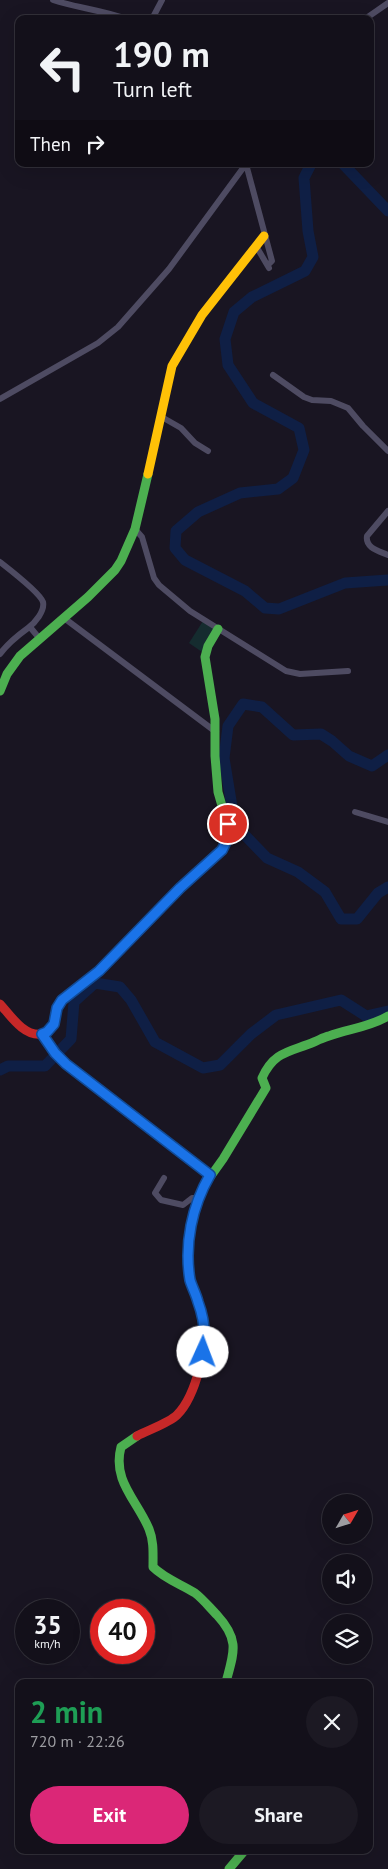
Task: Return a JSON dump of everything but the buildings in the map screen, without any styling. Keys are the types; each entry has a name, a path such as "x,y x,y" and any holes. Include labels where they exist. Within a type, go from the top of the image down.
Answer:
{"street":[{"path":"53,0 116,15"},
{"path":"154,15 162,0"},
{"path":"371,15 388,3"},
{"path":"0,399 98,343 118,327 169,269 244,167"},
{"path":"247,167 272,261 269,267 256,246"},
{"path":"0,691 13,663 39,638 64,618 115,570 121,562 135,529 172,366 193,326 264,236"},
{"path":"272,375 304,397 312,400 330,401 348,408 388,451"},
{"path":"160,416 181,428 195,443 208,451"},
{"path":"388,511 367,536 366,541 368,545 388,555"},
{"path":"135,529 142,536 156,581 190,611 245,644 272,663 293,673 348,671"},
{"path":"0,562 42,598 43,609 30,627 7,645 0,654"},
{"path":"64,618 216,732"},
{"path":"30,627 39,638"},
{"path":"0,1004 25,1030 33,1034 47,1032 54,1024 57,1008 62,1000 84,984 112,958 226,844 229,830 217,784 216,732 212,691 205,658 208,646 218,629"},
{"path":"354,812 388,822"},
{"path":"227,1679 233,1654 232,1635 227,1626 196,1594 159,1573 154,1566 153,1547 149,1529 127,1490 121,1476 118,1459 121,1448 130,1440 176,1416 184,1406 201,1362 205,1341 203,1319 190,1279 188,1235 203,1187 223,1159 266,1088 262,1078 267,1067 284,1051 388,1016"},
{"path":"42,1034 60,1059 210,1175"},
{"path":"164,1178 155,1193 161,1200 183,1205 192,1198 200,1198"},
{"path":"229,1869 242,1854"}],"green space":[{"path":"203,621 216,630 202,652 189,643"}],"waterway":[{"path":"310,167 304,178 308,231 313,257 305,271 252,297 234,312 225,339 228,365 253,403 299,428 304,450 293,478 278,489 240,493 198,512 176,531 175,548 185,560 245,591 265,608 279,609 345,583 388,580"},
{"path":"346,167 388,211"},
{"path":"388,755 372,766 349,756 321,734 293,735 262,707 243,704 228,726 224,758 235,825 267,858 298,872 325,892 341,919 357,919 378,893 388,887"},
{"path":"0,1070 8,1066 45,1066 71,1039 74,1002 95,983 120,987 131,1000 155,1042 203,1068 220,1065 251,1034 276,1015 341,1000 366,1016 388,1011"}],"traffic: fast":[{"path":"0,691 7,674 20,656 88,597 115,570 135,529 148,474"},
{"path":"149,921 190,879 222,850 228,838 229,830 218,792 215,756 215,719 205,657 208,646 218,629"},
{"path":"191,1225 203,1187 223,1159 266,1088 262,1078 272,1062 277,1057 325,1037 374,1023 388,1016"},
{"path":"137,1436 121,1447 120,1470 127,1490 151,1534 153,1567 195,1593 224,1624 232,1639 233,1647 227,1679"},
{"path":"229,1869 242,1854"}],"traffic: slow":[{"path":"148,474 172,366 202,315 264,236"}],"traffic: jam":[{"path":"0,1004 23,1029 35,1034 47,1032 53,1025 59,1006 64,998 101,970 149,921"},
{"path":"137,1436 164,1424 177,1415 190,1395 199,1369 204,1329 203,1318 192,1286 188,1261 191,1225"}],"route":[{"path":"203,1352 205,1341 203,1319 190,1279 188,1235 203,1187 210,1175 60,1059 42,1034 51,1030 56,1019 57,1008 62,1000 99,971 180,888 222,850 228,838 228,824"}]}
